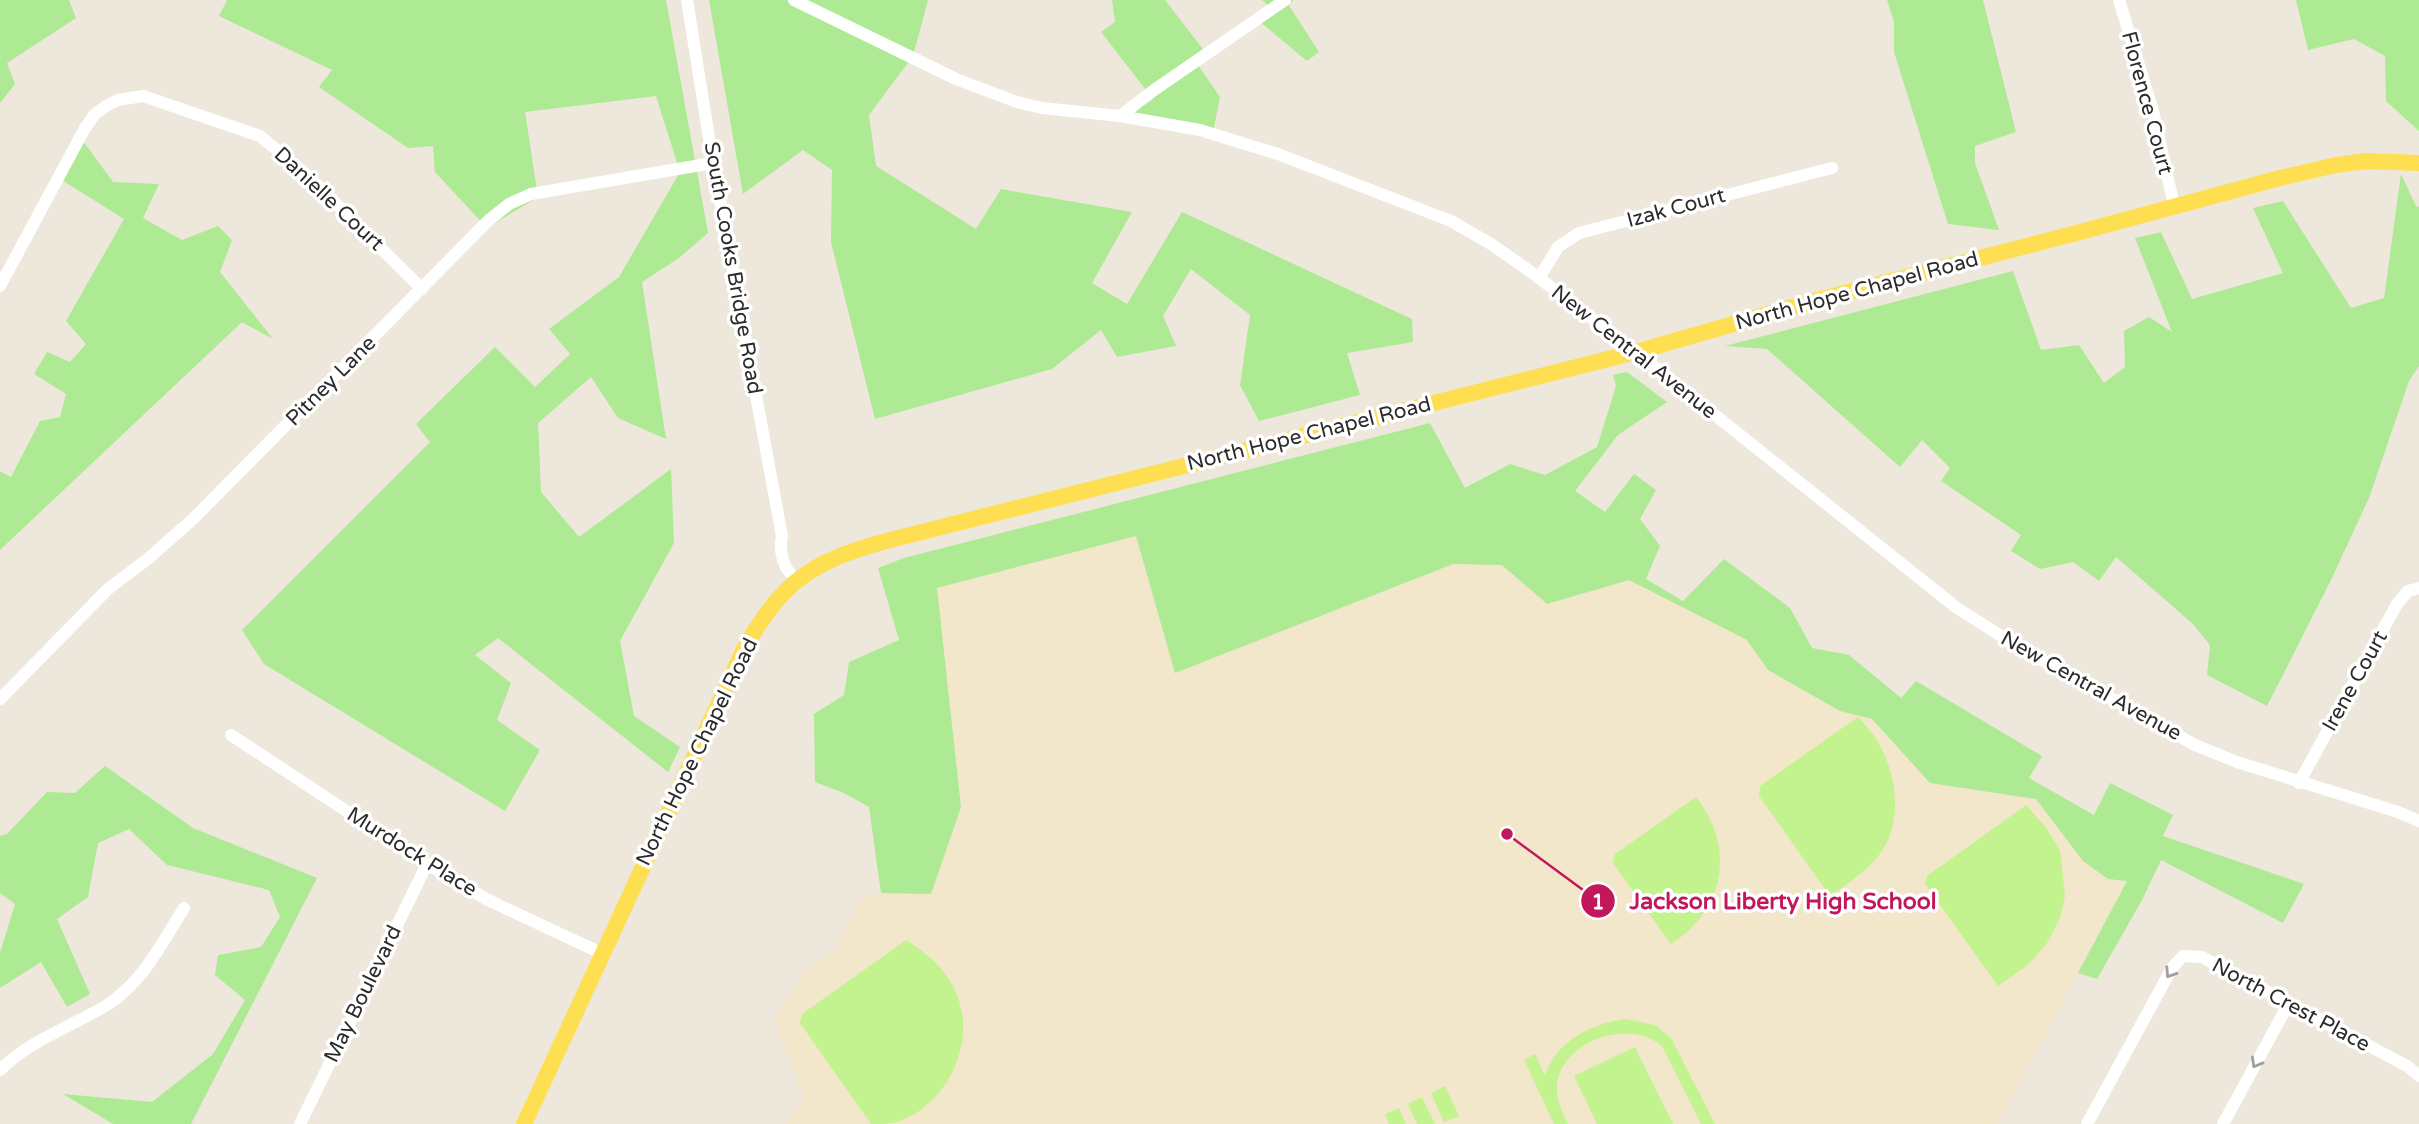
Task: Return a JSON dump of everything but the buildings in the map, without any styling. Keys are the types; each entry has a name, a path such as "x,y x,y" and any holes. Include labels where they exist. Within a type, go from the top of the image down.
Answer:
{"main road":[{"name":"North Hope Chapel Road","path":"524,1124 743,651 757,625 791,578 848,552 887,541 1636,352 1810,302 2175,206 2336,165 2366,162 2419,163"}],"street":[{"name":"South Cooks Bridge Road","path":"687,0 713,163 782,536 787,543 792,565 791,578"},
{"name":"New Central Avenue","path":"794,0 956,79 996,95 1042,108 1120,116 1200,130 1278,154 1451,221 1491,244 1539,278 1957,608 2017,646 2195,745 2236,762 2419,821"},
{"path":"1120,116 1284,0"},
{"name":"Florence Court","path":"2119,0 2153,111 2175,206"},
{"name":"Danielle Court","path":"0,286 95,114 118,100 143,96 153,97 260,136 308,176 422,289"},
{"name":"Pitney Lane","path":"0,699 108,589 149,558 193,519 489,219 519,198 531,194 713,163"},
{"name":"Izak Court","path":"1539,278 1558,247 1578,233 1832,168"},
{"name":"Irene Court","path":"2300,783 2397,604 2408,591 2419,588"},
{"name":"Murdock Place","path":"232,734 427,864 486,899 601,953"},
{"name":"May Boulevard","path":"300,1124 427,864"},
{"path":"0,1070 30,1046 107,1005 131,986 143,974 184,908"},
{"name":"North Crest Place","path":"2087,1124 2172,968 2183,956 2202,957 2407,1066 2419,1076"},
{"path":"2223,1124 2289,1003"}],"shaded area":[{"path":"1136,536 1175,673 1453,564 1502,565 1547,604 1629,580 1747,640 1768,670 1840,711 1872,719 1930,783 2036,799 2083,861 2128,881 1997,1124 785,1124 804,1099 774,1019 804,971 838,947 860,900 881,893 931,894 961,807 937,587"}],"green space":[{"path":"0,0 69,0 76,18 7,63 15,84 0,103"},
{"path":"227,0 666,0 708,233 679,258 642,282 666,439 618,418 591,377 538,423 541,492 579,537 671,469 674,543 620,641 634,716 680,747 668,772 498,638 475,655 511,683 497,720 540,750 505,811 264,664 242,630 430,442 416,424 495,347 535,387 570,354 549,329 619,277 680,172 656,96 525,112 538,197 487,228 435,172 433,146 408,148 319,87 332,70 219,16"},
{"path":"709,0 928,0 913,56 869,115 876,166 976,229 1001,189 1132,212 1092,283 1127,304 1182,212 1412,319 1413,342 1347,353 1360,395 1259,421 1240,385 1250,315 1191,269 1163,316 1176,346 1117,357 1101,330 1052,369 875,419 831,242 832,170 803,150 743,194"},
{"path":"1112,0 1165,0 1209,57 1198,65 1220,97 1213,132 1124,118 1153,99 1101,32 1115,22"},
{"path":"1262,0 1294,0 1288,4 1319,52 1307,61 1259,21 1273,10"},
{"path":"1887,0 1983,0 2016,132 1975,146 1975,163 1999,230 1948,224 1894,52 1894,22"},
{"path":"2296,0 2419,0 2419,131 2386,101 2385,56 2354,39 2308,50"},
{"path":"80,137 113,182 159,184 143,218 182,240 218,226 232,240 220,272 273,339 242,322 0,550 0,471 11,477 40,421 60,417 66,394 34,374 47,352 70,362 86,344 66,321 124,219 57,177"},
{"path":"2401,174 2416,206 2419,207 2419,366 2409,381 2369,498 2267,706 2207,675 2210,645 2193,624 2116,557 2099,581 2073,562 2040,569 2011,551 2021,535 1941,481 1950,468 1922,440 1900,467 1767,349 1725,346 2013,271 2041,350 2079,345 2104,383 2125,367 2124,331 2149,317 2172,332 2135,238 2161,232 2192,299 2283,273 2253,208 2283,201 2351,308 2384,298"},
{"path":"1627,372 1667,402 1618,435 1575,491 1605,512 1634,474 1656,490 1640,519 1660,546 1646,579 1683,601 1724,559 1790,608 1812,648 1849,655 1901,698 1916,681 2042,756 2029,778 2094,815 2110,783 2173,815 2163,836 2304,884 2283,923 2161,860 2142,900 2097,979 2078,973 2127,881 2108,879 2083,861 2036,799 1930,783 1872,719 1840,711 1768,670 1747,640 1629,580 1547,604 1502,565 1453,564 1175,673 1136,536 937,588 961,807 931,894 881,893 869,807 844,793 815,782 814,714 844,695 849,662 899,640 878,568 904,558 1430,423 1465,488 1510,464 1545,475 1597,447 1616,386 1613,375"},
{"path":"1858,717 1874,735 1885,755 1893,784 1895,814 1887,842 1879,855 1862,872 1830,896 1759,796 1760,786"},
{"path":"105,766 193,828 317,878 191,1124 113,1124 63,1094 152,1102 213,1054 245,1000 215,975 218,955 261,947 280,917 269,890 167,865 129,829 98,843 88,897 57,919 90,994 67,1007 41,962 0,988 0,953 15,904 0,893 0,836 7,834 47,792 75,793"},
{"path":"1696,797 1709,817 1717,837 1719,876 1713,896 1703,913 1689,930 1671,944 1613,863 1615,854"},
{"path":"2026,805 2044,825 2060,850 2065,896 2060,918 2047,943 2029,964 1998,986 1925,884 1927,876"},
{"path":"906,940 932,959 952,984 960,1004 962,1041 958,1060 950,1077 926,1106 893,1123 871,1124 800,1023 802,1014"},
{"path":"1626,1019 1655,1025 1671,1038 1715,1124 1701,1124 1662,1046 1649,1038 1617,1034 1585,1045 1572,1055 1562,1068 1557,1094 1568,1124 1554,1124 1524,1060 1535,1054 1545,1076 1558,1053 1577,1036 1601,1025"},
{"path":"1635,1047 1673,1124 1597,1124 1574,1076"},
{"path":"1445,1086 1459,1116 1444,1122 1431,1093"},
{"path":"1422,1097 1435,1124 1417,1124 1408,1104"},
{"path":"1399,1108 1406,1124 1389,1124 1385,1114"}],"place":[{"name":"Jackson Liberty High School","path":"1507,834"}]}
